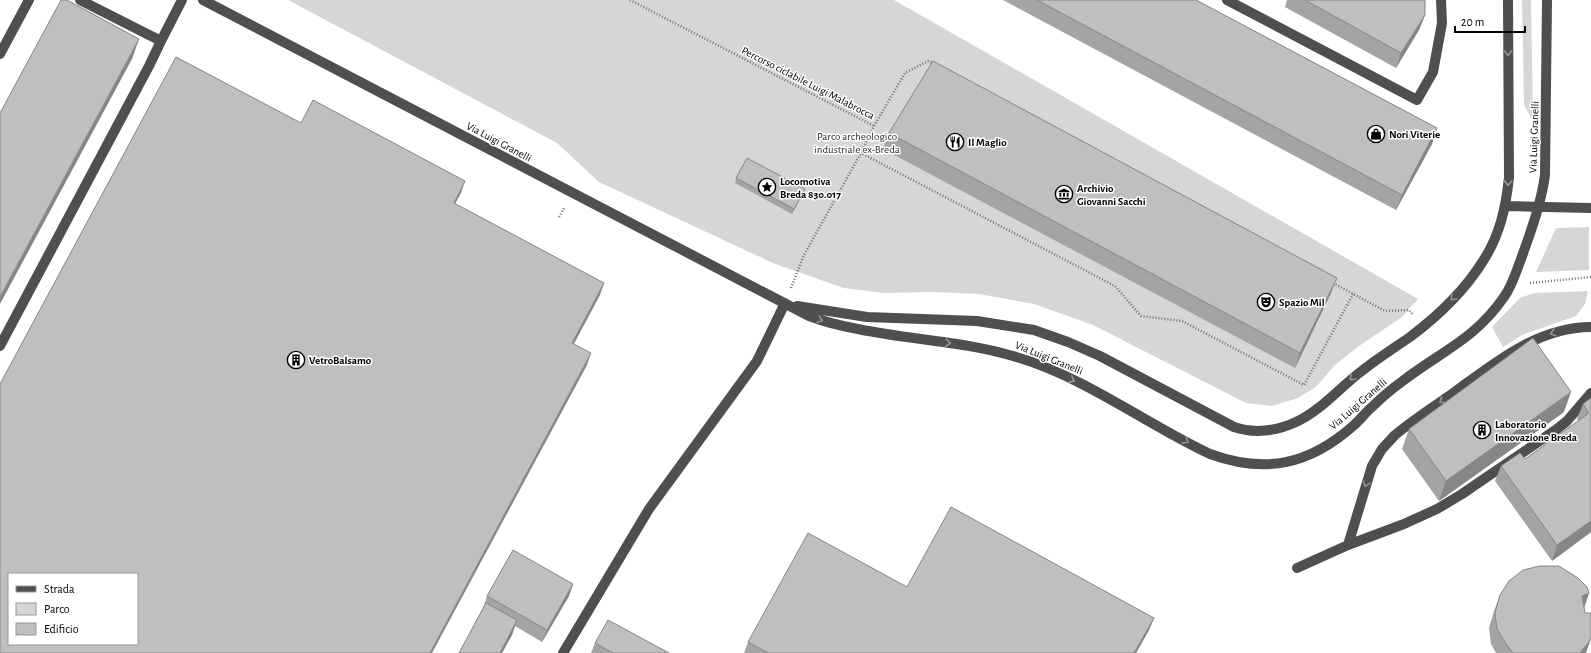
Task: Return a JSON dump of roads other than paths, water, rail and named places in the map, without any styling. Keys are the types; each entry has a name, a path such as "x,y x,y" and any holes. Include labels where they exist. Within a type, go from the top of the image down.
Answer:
{"street":[{"path":"0,54 29,0"},
{"path":"80,0 161,41"},
{"path":"0,346 150,66 182,0"},
{"name":"Via Luigi Granelli","path":"203,0 809,316 833,324 898,337 972,346 1015,356 1080,383 1210,454 1241,463 1271,465 1298,459 1320,449 1352,427 1382,398 1405,379 1472,333 1498,305 1509,287 1527,243 1539,207 1545,175 1547,0"},
{"path":"1227,0 1417,100 1433,72 1442,23 1441,0"},
{"name":"Via Luigi Granelli","path":"785,303 867,317 952,319 1024,328 1068,342 1100,356 1234,427 1253,431 1272,430 1295,422 1319,408 1363,370 1408,338 1434,317 1460,291 1482,262 1497,233 1506,206 1509,165 1508,0"},
{"path":"1506,206 1591,208"},
{"path":"562,653 649,509 757,361 785,303"},
{"path":"1348,545 1372,466 1382,449 1395,435 1490,366 1525,345 1560,331 1591,327"},
{"path":"1297,568 1348,545 1423,516 1462,494 1557,429 1571,417 1591,393"}],"place":[{"name":"Nori Viterie","path":"1376,134"},
{"name":"Il Maglio","path":"955,142"},
{"name":"Locomotiva Breda 830.017","path":"767,187"},
{"name":"Archivio Giovanni Sacchi","path":"1064,194"},
{"name":"Spazio Mil","path":"1266,302"},
{"name":"VetroBalsamo","path":"296,360"},
{"name":"Laboratorio Innovazione Breda","path":"1482,430"}],"park label":[{"name":"Parco archeologico industriale ex-Breda","path":"857,142"}]}
